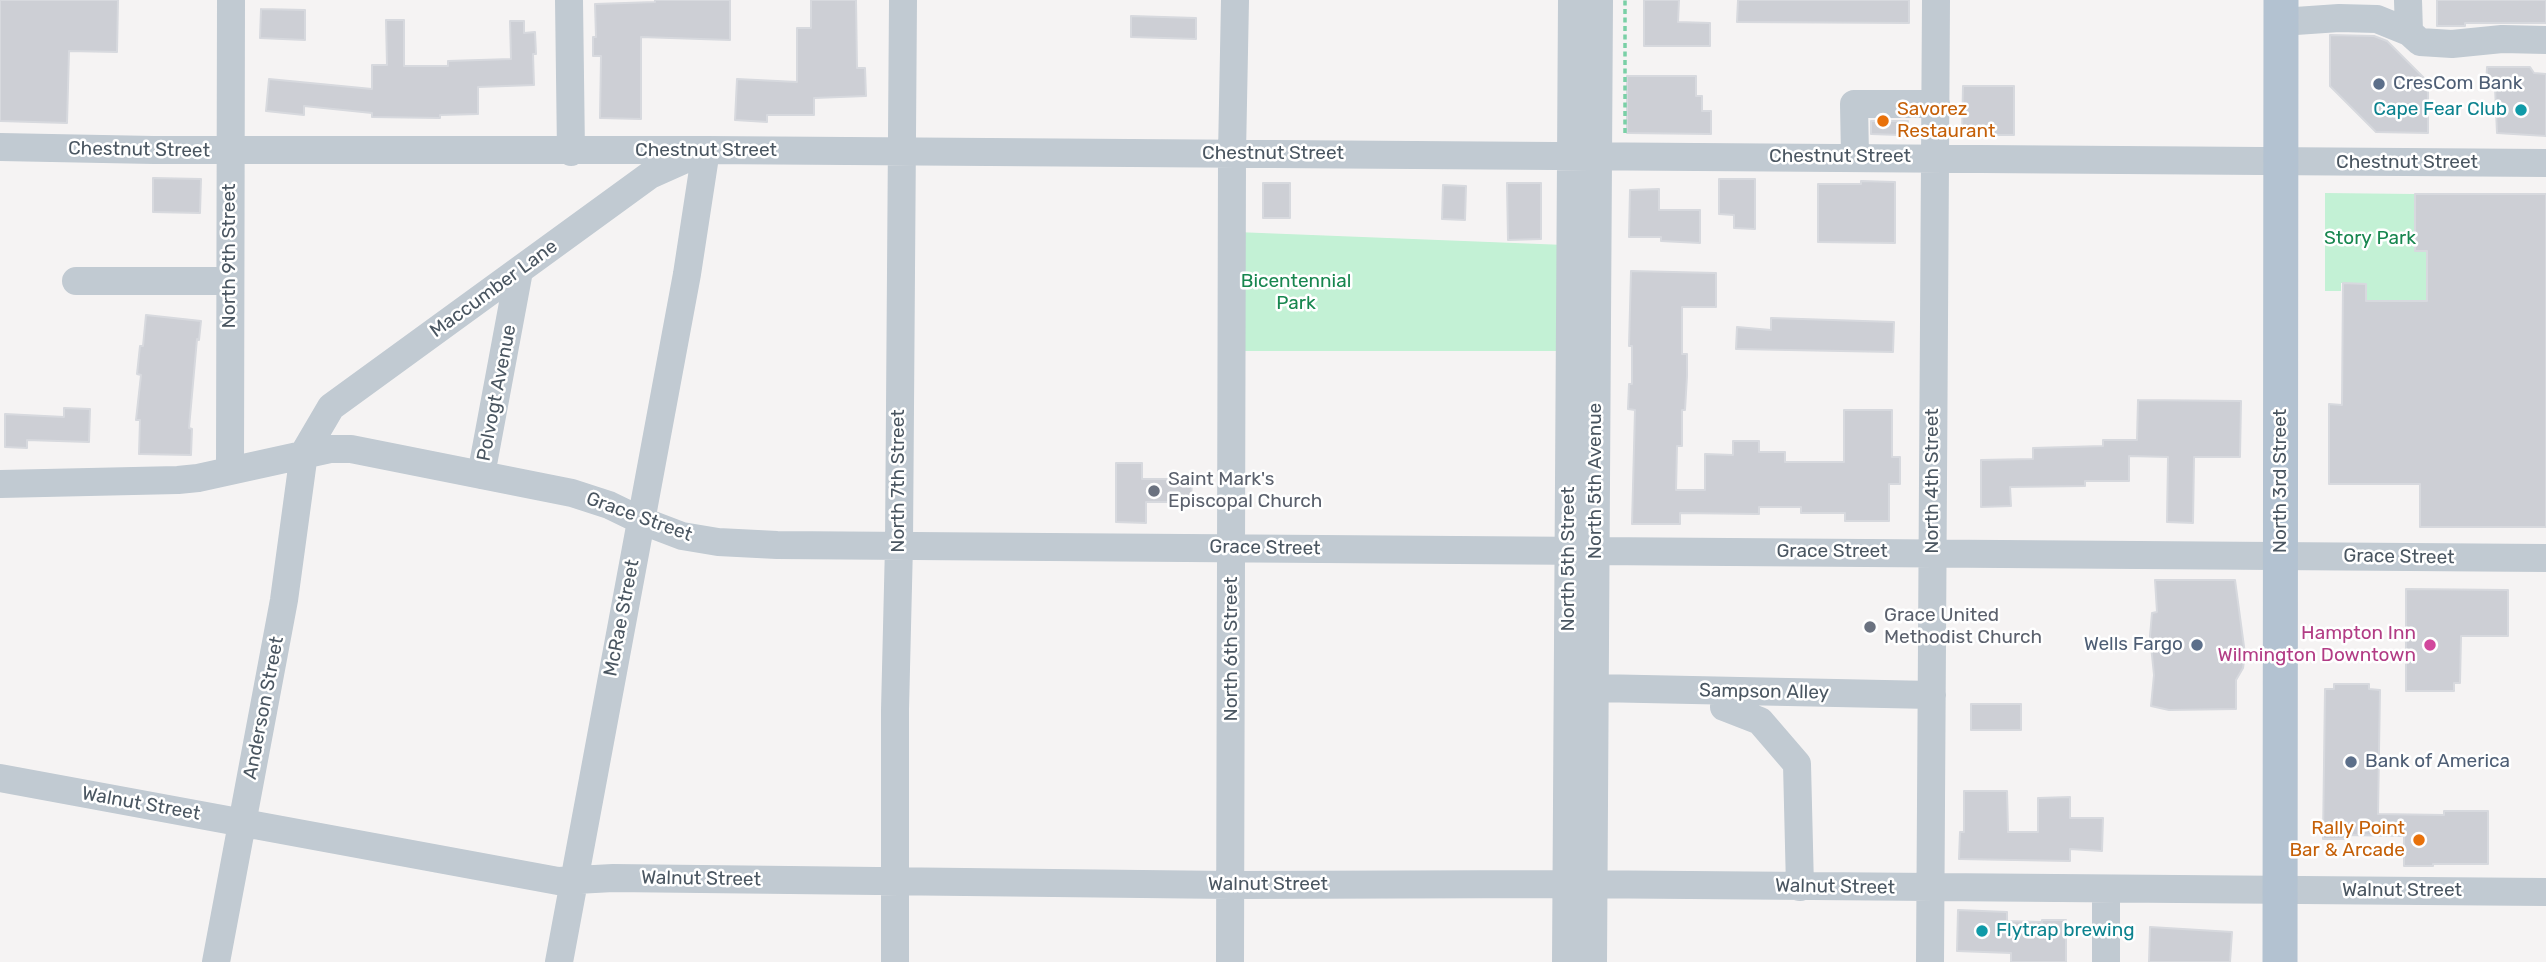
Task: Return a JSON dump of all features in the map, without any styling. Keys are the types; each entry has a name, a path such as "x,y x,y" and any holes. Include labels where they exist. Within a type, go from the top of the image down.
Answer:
{"main road":[{"name":"North 3rd Street","path":"2280,962 2281,11"}],"street":[{"name":"North 9th Street","path":"230,471 231,0"},
{"path":"569,0 571,152"},
{"name":"North 7th Street","path":"895,962 903,0"},
{"name":"North 6th Street","path":"1230,962 1232,154 1236,0"},
{"path":"1572,0 1598,156"},
{"path":"1598,156 1599,0"},
{"name":"North 4th Street","path":"1930,962 1936,0"},
{"path":"2408,0 2409,32"},
{"path":"2281,11 2339,18 2377,19 2409,32 2420,42 2546,40"},
{"path":"1855,157 1854,104 1936,104"},
{"name":"Chestnut Street","path":"0,147 230,151 706,150 2546,163"},
{"name":"Maccumber Lane","path":"304,453 331,407 650,175 706,150"},
{"name":"McRae Street","path":"558,962 687,274 706,150"},
{"name":"North 5th Street","path":"1566,962 1580,884 1582,552 1598,156"},
{"name":"Polvogt Avenue","path":"481,475 519,271"},
{"path":"76,281 230,281"},
{"name":"Grace Street","path":"0,484 178,480 304,453 351,449 572,493 609,505 682,536 718,542 777,545 2546,558"},
{"name":"Anderson Street","path":"216,962 284,600 304,453"},
{"name":"North 5th Avenue","path":"1582,552 1596,688 1580,884 1593,962"},
{"name":"Sampson Alley","path":"1596,688 1932,695"},
{"path":"1724,707 1760,721 1797,764 1800,887"},
{"name":"Walnut Street","path":"0,778 558,881 612,878 1230,885 1580,884 2546,892"},
{"path":"2106,890 2106,962"}],"path":[{"path":"1598,156 1625,0"}],"green space":[{"name":"Story Park","path":"2325,193 2415,194 2415,250 2427,251 2427,301 2366,301 2366,284 2341,283 2341,291 2325,291"},
{"name":"Bicentennial Park","path":"1236,232 1565,245 1565,351 1236,351"}],"building":[{"path":"0,0 118,0 117,52 69,51 67,123 0,121"},
{"path":"655,0 730,0 730,40 641,37 641,119 600,118 601,56 593,56 593,37 596,37 595,4"},
{"path":"811,0 856,0 857,68 865,68 866,96 814,98 814,115 767,115 767,122 735,120 737,79 797,82 797,28 811,28"},
{"path":"1644,0 1679,0 1678,22 1710,23 1710,46 1644,46"},
{"path":"1738,0 1909,0 1909,23 1737,22"},
{"path":"2437,0 2546,0 2546,23 2465,23 2465,26 2437,26"},
{"path":"261,9 305,10 305,40 260,38"},
{"path":"1131,16 1196,18 1196,39 1131,37"},
{"path":"386,20 404,20 404,66 448,66 448,61 511,59 510,21 524,21 524,33 535,32 534,85 478,87 478,114 440,115 440,118 372,117 372,113 304,106 304,115 266,111 269,79 372,89 372,65 387,65"},
{"name":"CresCom Bank","path":"2330,35 2374,36 2387,41 2428,82 2428,133 2376,132 2330,86"},
{"name":"Cape Fear Club","path":"2487,67 2530,67 2534,73 2546,74 2546,136 2497,133 2495,87 2486,87"},
{"path":"1627,76 1696,76 1696,96 1702,96 1702,111 1711,111 1711,134 1627,133"},
{"path":"1963,86 2014,86 2014,135 1962,135"},
{"path":"1871,121 1908,121 1905,133 1900,135 1871,134"},
{"path":"153,178 201,179 200,213 153,212"},
{"path":"1719,179 1755,179 1755,229 1734,228 1734,215 1719,214"},
{"path":"1861,181 1895,182 1895,243 1818,242 1818,184 1861,184"},
{"path":"1263,183 1290,183 1290,218 1263,218"},
{"path":"1507,183 1541,183 1541,239 1508,240"},
{"path":"1443,185 1466,186 1465,220 1442,219"},
{"path":"1659,189 1659,210 1700,210 1700,243 1661,241 1661,237 1629,237 1630,190"},
{"path":"2415,194 2546,194 2546,527 2420,527 2420,484 2329,484 2329,404 2342,405 2343,283 2366,284 2366,301 2427,301 2427,251 2415,251"},
{"path":"1631,271 1716,273 1716,307 1682,307 1682,354 1687,354 1687,376 1685,410 1682,410 1682,446 1677,446 1676,490 1705,490 1705,454 1733,455 1733,441 1759,441 1759,452 1785,452 1785,462 1844,462 1844,410 1892,410 1892,457 1900,457 1900,484 1889,484 1889,521 1845,521 1845,513 1801,513 1801,507 1759,507 1759,514 1680,513 1680,524 1632,524 1635,410 1628,409 1629,384 1632,384 1632,346 1629,346"},
{"path":"146,315 201,321 189,428 192,429 191,455 139,454 140,420 136,420 141,375 137,374"},
{"path":"1771,318 1894,322 1893,352 1736,349 1737,327 1771,330"},
{"path":"2138,400 2241,401 2240,457 2194,457 2193,523 2167,522 2168,457 2129,456 2129,481 2085,481 2085,486 2010,487 2011,506 1981,507 1981,460 2033,459 2033,448 2103,446 2103,440 2137,440"},
{"path":"64,408 90,409 89,442 27,440 27,448 5,447 5,414 64,417"},
{"name":"Saint Mark's Episcopal Church","path":"1116,463 1142,463 1142,479 1192,479 1191,502 1146,502 1146,523 1116,522"},
{"name":"Wells Fargo","path":"2155,580 2235,580 2245,654 2243,668 2236,680 2236,709 2169,710 2151,706 2154,675 2150,636 2152,613 2157,612"},
{"name":"Hampton Inn Wilmington Downtown","path":"2406,589 2508,590 2508,636 2461,636 2460,683 2454,683 2454,691 2406,691"},
{"name":"Bank of America","path":"2334,684 2369,684 2369,689 2380,690 2378,814 2444,815 2444,811 2488,811 2488,864 2404,866 2404,836 2345,835 2345,839 2323,839 2325,689 2334,689"},
{"path":"1971,704 2021,704 2021,730 1971,730"},
{"path":"1964,791 2007,791 2008,832 2038,832 2038,798 2070,797 2070,818 2103,818 2102,851 2070,849 2070,861 1959,859 1960,832 1964,832"},
{"path":"1958,910 2007,912 2007,921 2066,920 2066,962 2011,962 2011,953 1957,951"},
{"path":"2150,927 2232,932 2230,962 2149,962"}],"place":[{"name":"CresCom Bank","path":"2379,84"},
{"name":"Cape Fear Club","path":"2521,110"},
{"name":"Savorez Restaurant","path":"1883,121"},
{"name":"Saint Mark's Episcopal Church","path":"1154,491"},
{"name":"Grace United Methodist Church","path":"1870,627"},
{"name":"Wells Fargo","path":"2197,645"},
{"name":"Hampton Inn Wilmington Downtown","path":"2430,645"},
{"name":"Bank of America","path":"2351,762"},
{"name":"Rally Point Bar & Arcade","path":"2419,840"},
{"name":"Flytrap brewing","path":"1982,931"}]}
